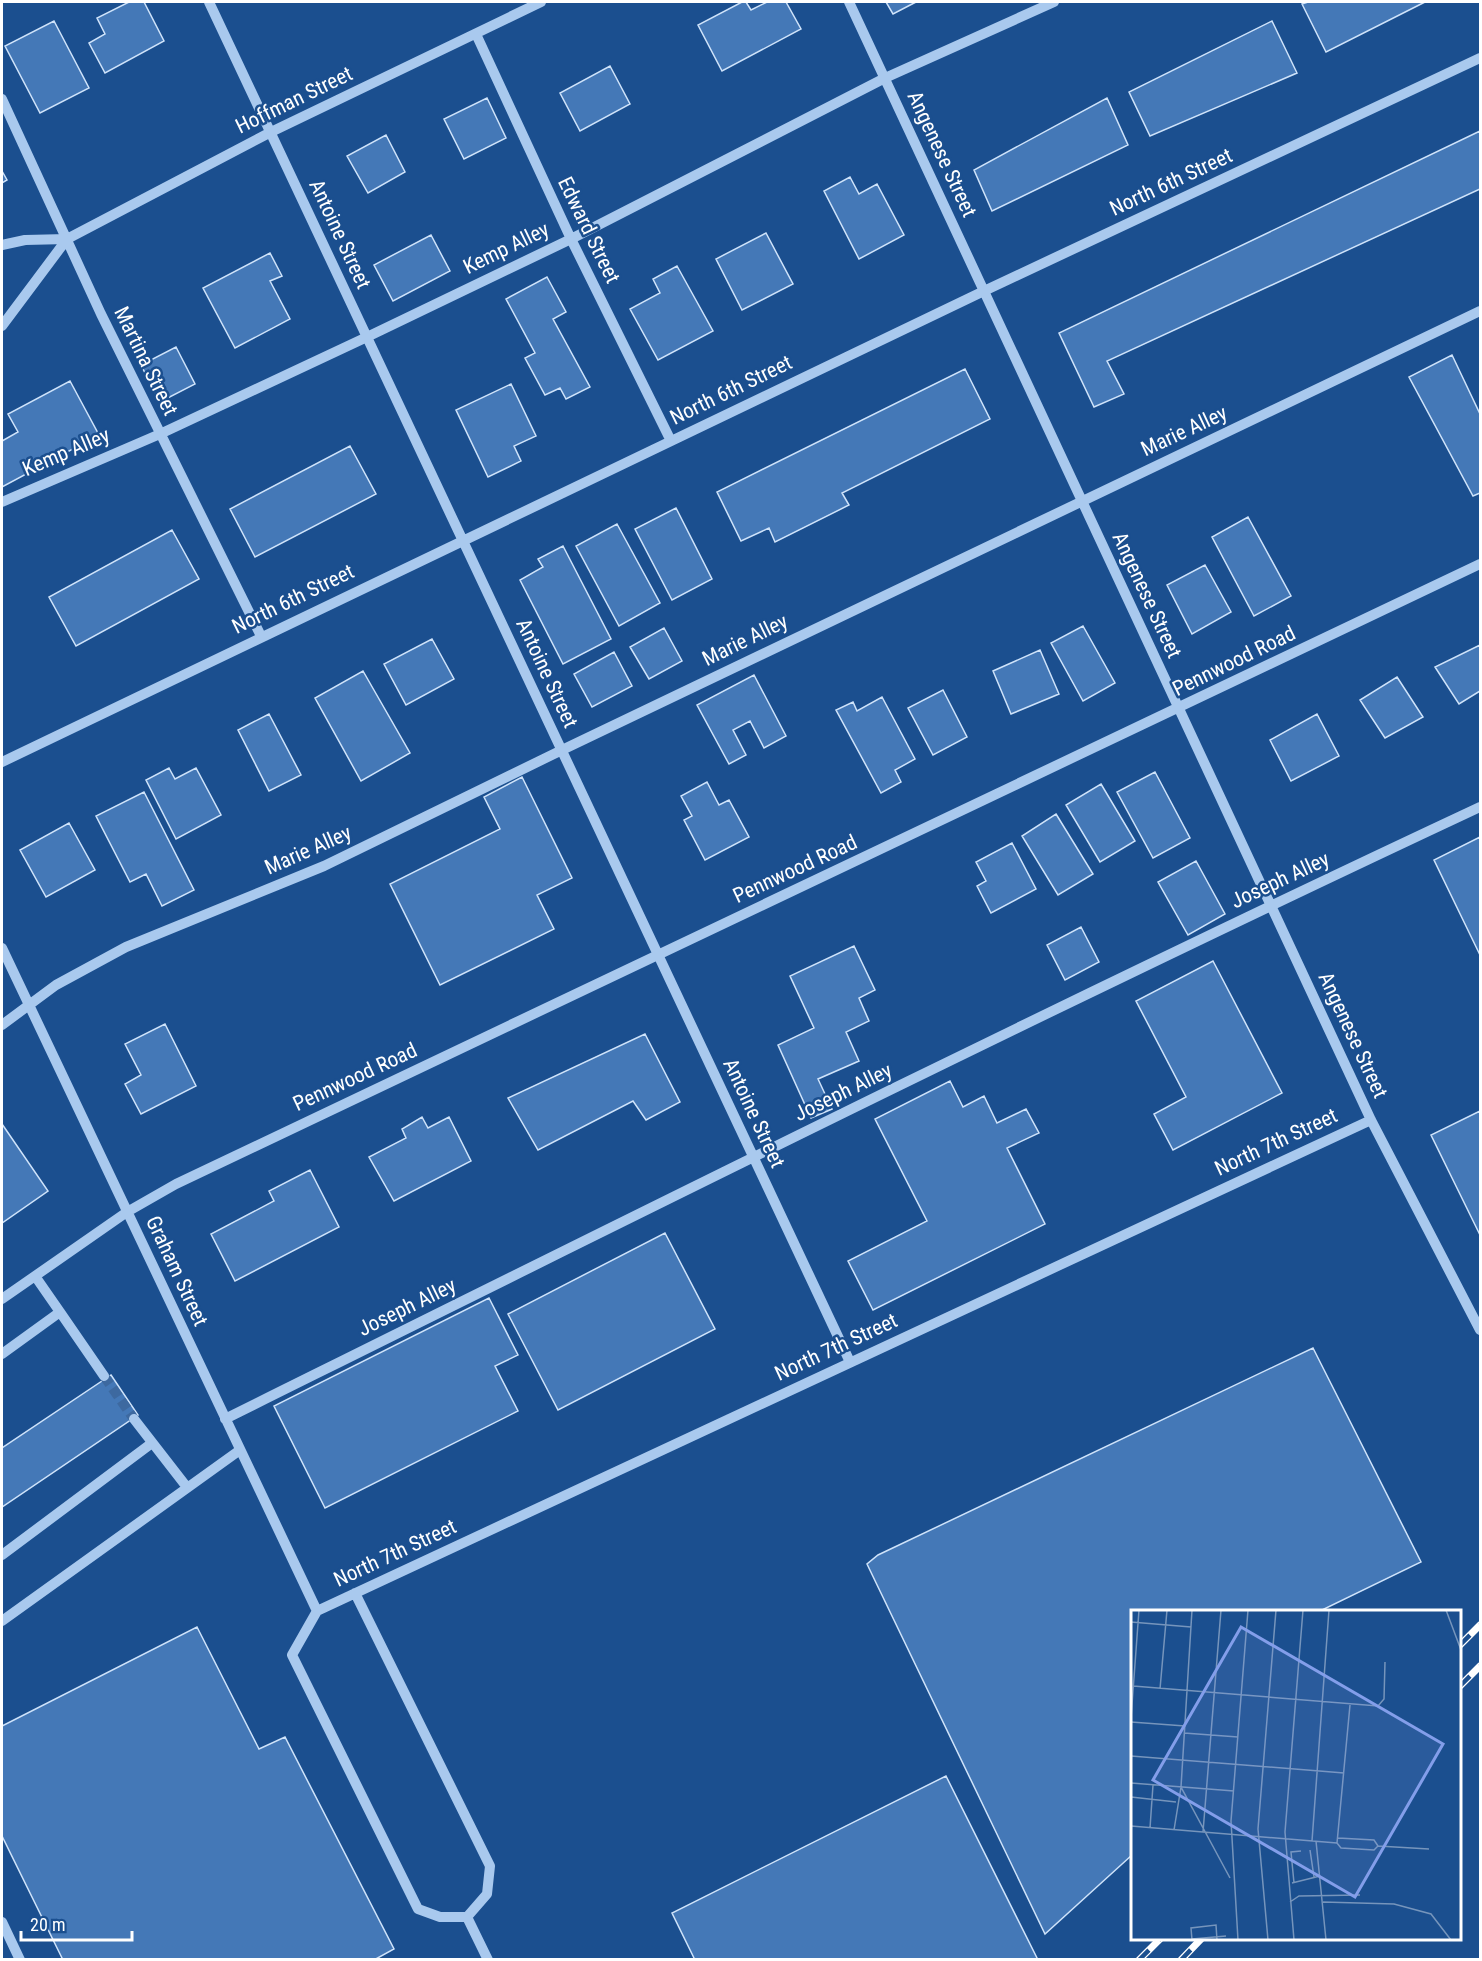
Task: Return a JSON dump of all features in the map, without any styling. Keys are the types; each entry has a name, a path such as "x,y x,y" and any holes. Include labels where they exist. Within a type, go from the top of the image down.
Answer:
{"street":[{"name":"Antoine Street","path":"209,2 850,1362"},
{"name":"Hoffman Street","path":"2,326 67,239 271,132 476,34 522,6 542,2"},
{"name":"Angenese Street","path":"849,2 1371,1120 1480,1330"},
{"name":"Kemp Alley","path":"2,502 160,434 367,337 571,239 885,78 1054,2"},
{"name":"Edward Street","path":"476,34 571,239 671,441"},
{"name":"North 6th Street","path":"2,762 984,291 1480,58"},
{"name":"Martina Street","path":"2,99 160,434 261,636"},
{"name":"Hoffman Street","path":"2,245 25,240 67,239"},
{"name":"Marie Alley","path":"2,1025 56,985 126,947 324,866 1480,311"},
{"name":"Pennwood Road","path":"2,1299 127,1212 227,1159 1179,709 1480,564"},
{"name":"Joseph Alley","path":"225,1419 1270,905 1480,807"},
{"name":"Graham Street","path":"2,948 317,1611"},
{"name":"North 7th Street","path":"317,1611 1371,1120"},
{"path":"35,1276 104,1376"},
{"path":"2,1353 60,1312"},
{"path":"134,1419 186,1486"},
{"path":"2,1555 152,1443"},
{"path":"2,1621 186,1486 240,1450"},
{"path":"317,1611 292,1655 418,1908 440,1917 467,1917 487,1894 490,1866 355,1593"},
{"path":"467,1917 488,1959"},
{"path":"2,1922 20,1959"}],"building":[{"path":"129,2 144,2 164,41 105,73 89,43 105,34 97,18"},
{"path":"746,2 751,10 767,2 786,2 801,29 722,71 698,25"},
{"path":"886,2 916,2 893,14"},
{"path":"1308,2 1425,2 1326,52 1302,4"},
{"path":"54,21 89,88 40,113 5,46"},
{"path":"1272,21 1297,73 1150,136 1129,92"},
{"path":"610,66 630,104 580,131 560,93"},
{"path":"487,98 506,138 464,159 444,119"},
{"path":"1107,98 1128,145 992,211 974,170"},
{"path":"1480,131 1480,189 1107,361 1124,394 1094,407 1059,333"},
{"path":"386,135 405,172 368,193 347,156"},
{"path":"2,171 7,180 2,183"},
{"path":"850,177 859,194 877,184 904,235 859,259 824,191"},
{"path":"766,233 793,284 742,310 716,259"},
{"path":"431,235 450,271 393,301 374,265"},
{"path":"270,253 282,276 270,281 290,319 235,348 203,288"},
{"path":"677,266 713,331 658,360 630,309 660,293 653,279"},
{"path":"547,277 566,312 553,319 590,387 566,399 560,388 545,395 525,358 535,353 506,299"},
{"path":"176,347 195,384 160,402 141,365"},
{"path":"1452,355 1480,414 1480,493 1473,496 1409,377"},
{"path":"965,369 990,419 842,493 849,505 775,542 769,528 741,541 717,492"},
{"path":"70,381 99,435 2,487 2,441 18,432 8,414"},
{"path":"511,384 536,436 514,446 521,461 488,477 456,410"},
{"path":"350,446 376,494 255,557 230,509"},
{"path":"676,508 712,579 672,600 635,529"},
{"path":"1248,517 1291,596 1254,616 1212,537"},
{"path":"617,524 660,603 619,626 576,546"},
{"path":"172,530 199,579 76,646 49,597"},
{"path":"563,546 611,639 563,664 520,580 543,567 538,559"},
{"path":"1205,565 1231,612 1192,634 1167,585"},
{"path":"1083,626 1115,683 1083,701 1051,643"},
{"path":"664,628 682,661 649,679 630,647"},
{"path":"432,639 454,679 406,705 384,664"},
{"path":"1480,645 1480,691 1459,704 1435,667"},
{"path":"1040,650 1059,694 1011,714 993,671"},
{"path":"614,652 632,686 592,707 574,674"},
{"path":"363,671 410,753 361,781 315,698"},
{"path":"754,675 786,736 764,748 750,721 733,730 746,755 729,764 697,705"},
{"path":"1397,677 1423,717 1385,738 1360,700"},
{"path":"943,690 967,737 933,755 908,708"},
{"path":"882,697 915,759 895,770 901,782 881,793 836,710 853,702 857,711"},
{"path":"269,714 301,775 269,791 238,730"},
{"path":"1317,714 1339,756 1291,781 1270,740"},
{"path":"169,768 175,779 196,768 221,815 176,839 146,780"},
{"path":"1155,772 1190,838 1153,858 1117,792"},
{"path":"522,777 572,878 537,895 554,929 440,985 390,884 500,829 484,797"},
{"path":"707,782 719,805 729,800 749,837 705,860 684,820 692,816 681,796"},
{"path":"1101,784 1135,841 1100,862 1066,805"},
{"path":"144,792 194,890 162,906 146,874 130,882 96,816"},
{"path":"1056,814 1093,874 1058,895 1022,836"},
{"path":"69,823 95,870 46,897 20,850"},
{"path":"1480,837 1480,955 1434,860"},
{"path":"1012,843 1036,889 991,913 977,886 986,881 976,862"},
{"path":"1196,861 1225,914 1188,935 1158,882"},
{"path":"1081,927 1099,962 1065,980 1047,945"},
{"path":"854,946 875,990 859,998 869,1021 846,1032 859,1061 818,1079 832,1109 811,1118 778,1045 814,1028 790,976"},
{"path":"1213,961 1282,1093 1173,1150 1154,1114 1186,1097 1136,1001"},
{"path":"165,1024 196,1086 141,1114 125,1084 141,1075 125,1044"},
{"path":"645,1034 680,1102 646,1120 633,1101 538,1150 508,1098"},
{"path":"950,1081 963,1107 984,1096 997,1123 1026,1109 1039,1133 1007,1148 1045,1224 873,1310 848,1261 927,1221 875,1119"},
{"path":"1480,1111 1480,1235 1431,1135"},
{"path":"422,1117 428,1128 449,1117 471,1161 394,1201 369,1157 406,1138 402,1129"},
{"path":"2,1124 48,1191 2,1223"},
{"path":"310,1170 339,1227 235,1281 211,1234 274,1201 269,1191"},
{"path":"665,1233 715,1329 558,1410 508,1314"},
{"path":"489,1298 518,1355 495,1366 518,1411 325,1508 274,1406"},
{"path":"1313,1348 1421,1562 1322,1610 1131,1610 1131,1856 1045,1934 867,1564 878,1555"},
{"path":"111,1375 138,1415 2,1507 2,1448"},
{"path":"197,1627 259,1749 285,1737 394,1949 374,1960 63,1960 2,1836 2,1726"},
{"path":"946,1776 1038,1960 695,1960 672,1913"}],"tunnel":[{"path":"104,1376 134,1419"}],"railway":[{"path":"1461,1644 1480,1625"},
{"path":"1461,1685 1480,1666"},
{"path":"1139,1960 1159,1940"},
{"path":"1181,1960 1200,1940"}]}
